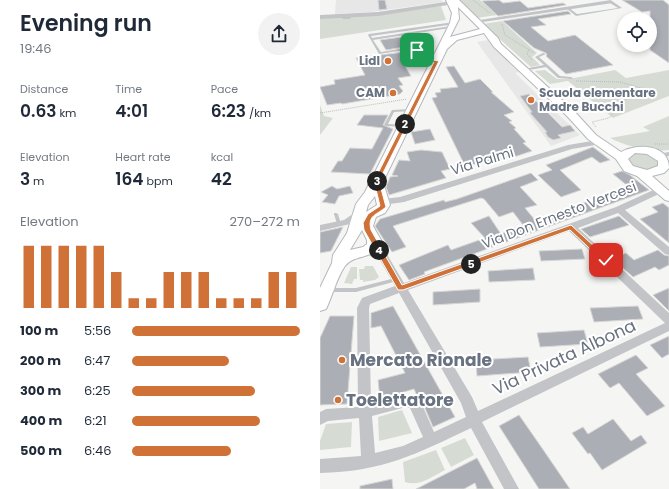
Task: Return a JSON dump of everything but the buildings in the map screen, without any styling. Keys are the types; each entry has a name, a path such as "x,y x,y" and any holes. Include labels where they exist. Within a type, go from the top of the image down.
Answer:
{"street":[{"path":"452,25 609,1"},
{"path":"320,305 339,263 346,229 362,206 376,181 443,48 445,39 457,14 453,2"},
{"path":"320,17 378,14 453,2 464,9 476,21 481,31 571,114 622,158 625,166 641,173 666,192"},
{"path":"452,25 481,31"},
{"path":"443,48 452,38 481,31"},
{"path":"597,137 619,146 634,150 649,151 664,162"},
{"name":"Via Palmi","path":"380,206 395,205 401,200 571,148 597,137"},
{"path":"622,158 625,154 634,150"},
{"path":"641,173 664,162"},
{"path":"664,162 661,181 666,192"},
{"path":"376,181 380,206"},
{"name":"Via Don Ernesto Vercesi","path":"369,462 365,412 364,305 370,299 398,284 571,227 666,192"},
{"path":"362,206 366,211 380,206"},
{"path":"368,246 366,223 370,215 380,206"},
{"path":"619,209 669,252"},
{"path":"571,227 669,320"},
{"path":"320,228 346,229 362,235 368,246 383,256 467,401 480,434 512,489"},
{"path":"346,229 349,250 368,246"},
{"path":"339,263 368,246"},
{"name":"Via Privata Albona","path":"320,466 369,462 391,457 432,441 474,419 669,326"},
{"path":"320,419 326,415 365,412 406,401 414,404 432,441"}],"lane":[{"path":"567,8 576,15 621,8 609,1"},
{"path":"437,61 424,60 417,50 405,49 380,53 369,35 437,25 452,25"},
{"path":"437,25 442,26 439,28"},
{"path":"371,39 452,25"},
{"path":"544,54 537,57 559,77 571,78"},
{"path":"524,70 547,66"},
{"path":"404,126 386,125 393,111 412,110"},
{"path":"327,290 356,290 398,284"}],"path":[{"path":"473,0 497,18 503,26 505,35 522,44 538,56"},
{"path":"575,81 620,82 648,90 655,89 624,100 610,118 592,122 596,127 597,137"},
{"path":"320,113 410,98"},
{"path":"654,144 669,144"}],"shaded area":[{"path":"336,0 441,0 443,2 371,12 335,14"},
{"path":"459,0 480,0 497,15 477,18"},
{"path":"441,6 446,20 320,39 320,18"},
{"path":"502,21 537,53 532,57 540,65 531,67 483,24"},
{"name":"Scuola elementare Madre Bucchi","path":"488,40 495,44 523,71 515,73 580,135 551,146 477,42"},
{"path":"545,70 557,79 569,79 615,70 626,78 669,70 669,96 613,118 568,81 550,84 535,71"},
{"path":"320,105 324,116 333,118 320,135"},
{"path":"669,116 669,150 655,151 639,148 623,144 610,138 650,131 643,127"},
{"path":"644,152 662,163 653,171 635,169 626,156 629,154"},
{"path":"365,266 373,266 379,277 375,280 363,282 363,280 360,280 359,269 364,269"},
{"path":"351,267 357,267 357,279 354,279 352,284 344,283"},
{"path":"402,410 412,433 379,441 378,417"},
{"path":"352,422 351,447 320,450 320,441 326,424"},
{"path":"465,438 474,455 451,467 441,448"},
{"path":"436,450 445,470 421,482 405,482 403,462"}],"place":[{"name":"Lidl","path":"388,61"},
{"name":"CAM","path":"393,93"},
{"name":"Scuola elementare Madre Bucchi","path":"531,100"},
{"name":"Mercato Rionale","path":"342,360"},
{"name":"Toelettatore","path":"338,400"}],"route":[{"path":"417,50 424,60 437,61 376,181 378,192 384,205 380,210 370,215 366,223 367,230 383,256 400,289 571,227 606,260"}]}
